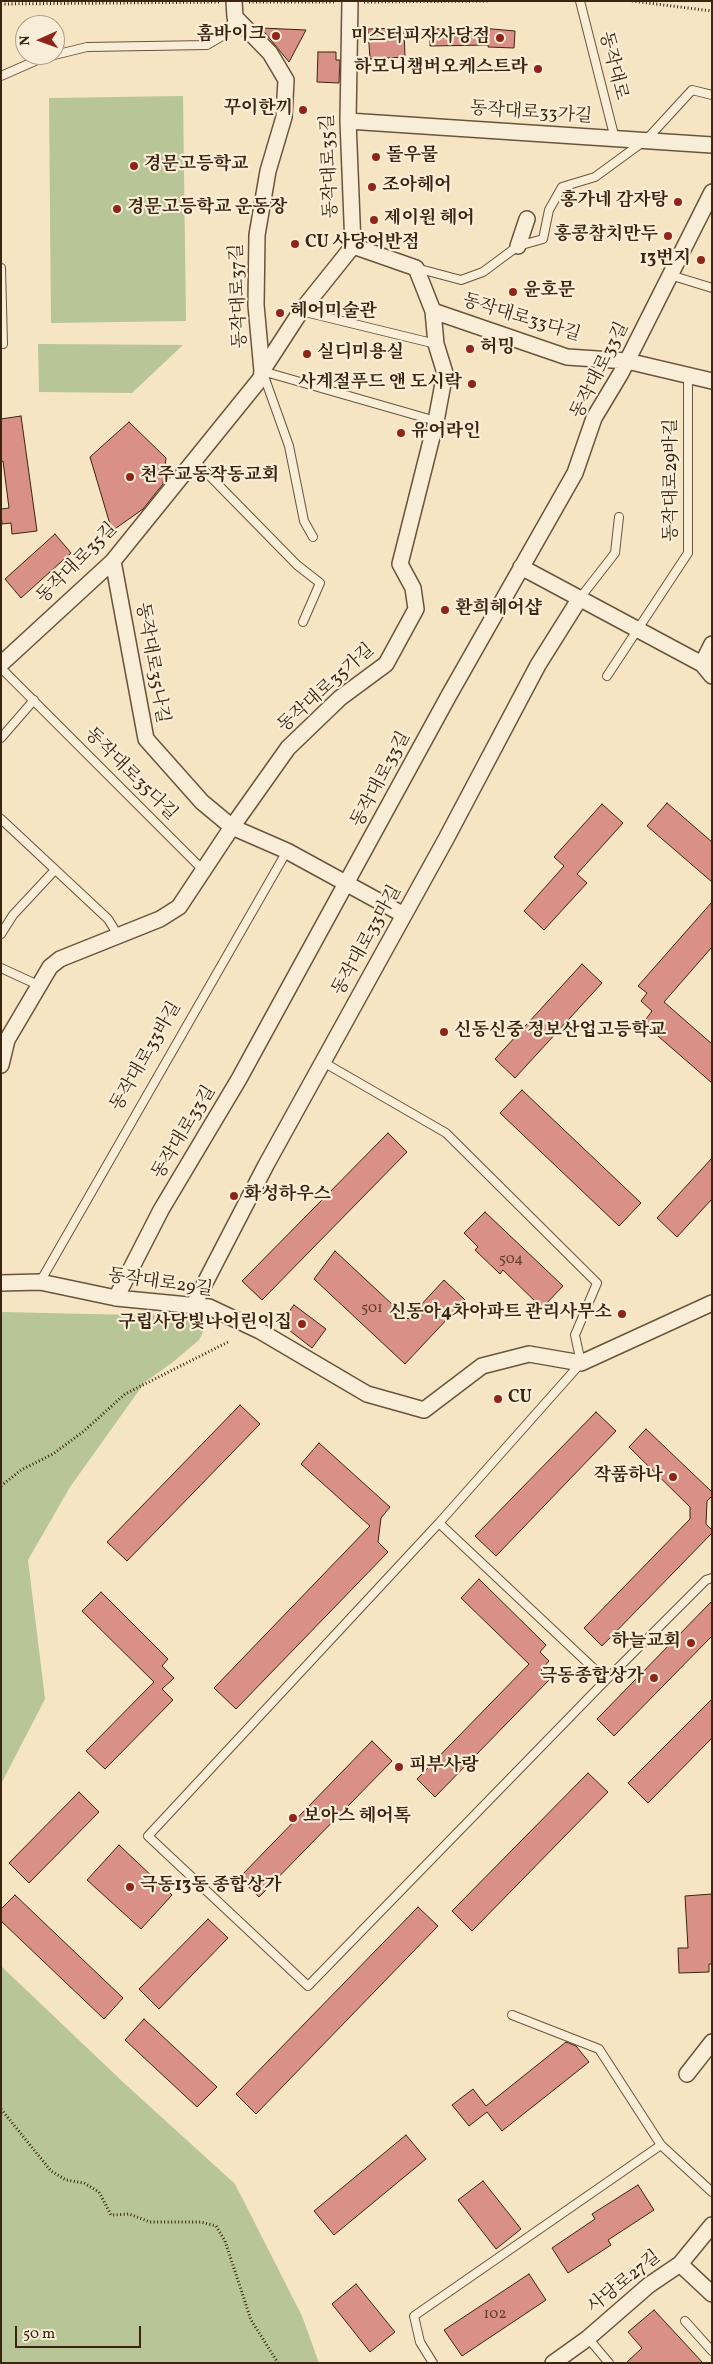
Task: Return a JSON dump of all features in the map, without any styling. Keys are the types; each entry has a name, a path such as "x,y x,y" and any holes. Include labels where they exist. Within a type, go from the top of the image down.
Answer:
{"street":[{"path":"234,1 235,17"},
{"name":"동작대로35길","path":"1,666 113,560 261,378 262,371 301,310 353,246 348,121 350,1"},
{"name":"동작대로37길","path":"235,17 270,53 286,80 284,117 268,171 257,235 256,305 262,371"},
{"name":"동작대로33가길","path":"348,121 712,145"},
{"name":"동작대로33길","path":"116,1298 161,1210 239,1078 521,567 575,473 594,418 628,361 711,196"},
{"path":"518,246 527,219"},
{"path":"353,246 416,268"},
{"name":"동작대로35가길","path":"1,1065 7,1040 50,967 60,959 160,919 179,907 232,827 288,748 340,698 386,664 416,609 413,588 400,564 436,421 445,374 436,344 433,311 416,268"},
{"name":"동작대로33다길","path":"433,311 567,357 628,361 712,381"},
{"name":"동작대로35나길","path":"113,560 146,739 202,802 232,827"},
{"path":"521,567 638,630 707,670 712,644"},
{"name":"동작대로33마길","path":"194,1306 266,1164 404,915 538,665 580,598"},
{"path":"232,827 287,851 404,915"},
{"name":"동작대로29길","path":"1,1283 40,1282 116,1298 210,1306 260,1331 368,1394 424,1410 482,1366 529,1354 581,1363"},
{"path":"581,1363 712,1303"},
{"path":"687,2074 712,2042"},
{"name":"사당로27길","path":"553,2363 588,2338 649,2285 680,2264 712,2225"},
{"path":"680,2264 712,2294"}],"lane":[{"name":"동작대로","path":"580,1 615,139"},
{"path":"1,76 42,58 87,47 207,45 224,35 235,17"},
{"path":"416,268 461,280 483,272 518,246 543,238 549,210 562,187 595,177 647,140 692,90 712,95"},
{"path":"1,268 4,344"},
{"path":"670,275 712,288"},
{"path":"301,310 436,344"},
{"path":"262,371 436,421"},
{"path":"262,371 289,446 304,521 313,537"},
{"name":"동작대로29바길","path":"606,676 688,553 688,375"},
{"path":"194,460 297,565 320,583 303,622"},
{"path":"580,598 615,553 619,517"},
{"name":"동작대로35다길","path":"1,666 204,871"},
{"path":"1,738 34,700"},
{"path":"1,819 108,919 118,935"},
{"name":"동작대로33바길","path":"40,1282 287,851"},
{"path":"1,934 13,915 54,870"},
{"path":"1,968 38,985"},
{"path":"323,1062 446,1133 597,1282 575,1335 581,1363 439,1523 148,1836 308,1986 606,1680 706,1580 712,1578"},
{"path":"439,1523 606,1680"},
{"path":"512,2015 599,2049 661,2145 712,2192"},
{"path":"434,2363 420,2342 414,2316 661,2145"},
{"path":"685,2321 712,2351"},
{"path":"588,2338 604,2361"}],"path":[{"path":"632,1 712,11"},
{"path":"1,1486 21,1470 61,1448 84,1431 125,1394 230,1341"},
{"path":"1,2108 51,2171 66,2180 84,2183 99,2192 110,2215 130,2214 150,2222 201,2222 216,2226 225,2241 251,2320 278,2363"}],"green space":[{"name":"경문고등학교 운동장","path":"183,96 186,321 51,323 49,98"},
{"path":"38,344 183,345 132,393 39,392"},
{"path":"1,1312 175,1314 198,1319 202,1325 203,1332 199,1340 145,1382 70,1487 28,1560 45,1699 1,1784"},
{"path":"1,1966 124,2083 235,2184 302,2316 319,2363 1,2363"}],"building":[{"path":"261,28 306,30 289,62"},
{"path":"404,28 405,57 370,59 368,29"},
{"path":"481,28 515,31 514,48 488,47 488,45 430,46 430,29"},
{"path":"318,52 336,52 336,60 340,60 339,83 317,82"},
{"path":"21,416 37,531 12,534 11,523 2,524 1,514 1,509 9,508 3,461 1,462 1,419"},
{"name":"천주교동작동교회","path":"129,422 166,458 163,484 143,509 112,531 90,457"},
{"path":"55,534 71,553 21,598 5,579"},
{"path":"667,803 712,842 712,882 647,826"},
{"path":"602,804 623,823 577,874 587,883 544,930 524,911 564,866 554,857"},
{"path":"712,902 712,947 664,1002 712,1044 712,1083 643,1023 652,1011 641,1001 647,993 638,986"},
{"path":"582,964 602,983 515,1078 495,1059"},
{"path":"522,1090 641,1203 619,1226 500,1113"},
{"path":"388,1133 407,1152 262,1300 242,1281"},
{"path":"712,1158 712,1199 677,1237 657,1218"},
{"path":"485,1212 563,1286 542,1308 503,1270 500,1274 475,1250 478,1247 464,1233"},
{"path":"335,1251 408,1319 444,1280 465,1300 405,1364 314,1279"},
{"path":"294,1305 326,1329 312,1348 280,1323"},
{"path":"240,1405 260,1424 127,1561 107,1542"},
{"path":"596,1412 616,1431 496,1556 475,1536"},
{"path":"646,1429 712,1492 712,1496 707,1501 706,1524 712,1530 712,1533 602,1646 584,1628 690,1519 690,1507 629,1447"},
{"path":"319,1443 390,1507 381,1518 378,1542 388,1552 236,1709 214,1688 370,1526 301,1464"},
{"path":"479,1579 546,1645 540,1652 549,1661 541,1670 550,1679 435,1797 417,1779 529,1664 461,1598"},
{"path":"101,1592 168,1659 162,1666 174,1678 162,1689 173,1700 105,1769 86,1751 154,1682 82,1611"},
{"name":"극동종합상가","path":"712,1601 712,1636 614,1736 597,1719"},
{"path":"712,1699 712,1738 648,1803 628,1783"},
{"path":"372,1741 392,1761 259,1897 239,1878"},
{"path":"588,1773 608,1792 472,1931 452,1911"},
{"path":"79,1792 99,1812 29,1883 9,1863"},
{"name":"극동13동 종합상가","path":"119,1845 172,1895 141,1929 87,1880"},
{"path":"712,1894 712,1964 709,1964 709,1972 679,1973 678,1948 688,1948 685,1896"},
{"path":"15,1895 123,1998 104,2019 1,1921 1,1909"},
{"path":"418,1907 438,1926 256,2114 236,2094"},
{"path":"208,1919 228,1938 159,2009 139,1989"},
{"path":"144,2019 217,2087 197,2107 125,2040"},
{"path":"566,2042 576,2046 589,2062 502,2131 487,2112 469,2126 452,2105 473,2089 486,2106"},
{"path":"406,2135 426,2159 334,2235 314,2211"},
{"path":"483,2181 521,2229 496,2249 458,2200"},
{"path":"638,2185 654,2210 608,2240 611,2245 568,2273 552,2248 595,2219 592,2214"},
{"path":"529,2274 546,2300 462,2356 444,2330"},
{"path":"356,2284 395,2332 370,2352 332,2304"},
{"path":"654,2310 703,2363 626,2363 642,2348 628,2332"}],"place":[{"name":"홈바이크","path":"276,36"},
{"name":"미스터피자사당점","path":"500,38"},
{"name":"하모니챔버오케스트라","path":"538,69"},
{"name":"꾸이한끼","path":"303,110"},
{"name":"돌우물","path":"376,157"},
{"name":"경문고등학교","path":"134,166"},
{"name":"조아헤어","path":"372,187"},
{"name":"홍가네 감자탕","path":"678,202"},
{"name":"경문고등학교 운동장","path":"117,209"},
{"name":"제이원 헤어","path":"374,220"},
{"name":"홍콩참치만두","path":"668,236"},
{"name":"CU 사당어반점","path":"295,244"},
{"name":"13번지","path":"701,260"},
{"name":"윤호문","path":"513,292"},
{"name":"헤어미술관","path":"280,313"},
{"name":"허밍","path":"470,349"},
{"name":"실디미용실","path":"307,354"},
{"name":"사계절푸드 앤 도시락","path":"472,384"},
{"name":"유어라인","path":"401,433"},
{"name":"천주교동작동교회","path":"130,477"},
{"name":"환희헤어샵","path":"445,610"},
{"name":"신동신중 정보산업고등학교","path":"444,1032"},
{"name":"화성하우스","path":"234,1196"},
{"name":"신동아4차아파트 관리사무소","path":"622,1314"},
{"name":"구립사당빛나어린이집","path":"302,1324"},
{"name":"CU","path":"498,1399"},
{"name":"작품하나","path":"673,1477"},
{"name":"하늘교회","path":"691,1643"},
{"name":"극동종합상가","path":"654,1678"},
{"name":"피부사랑","path":"399,1767"},
{"name":"보아스 헤어톡","path":"293,1818"},
{"name":"극동13동 종합상가","path":"130,1887"}]}
